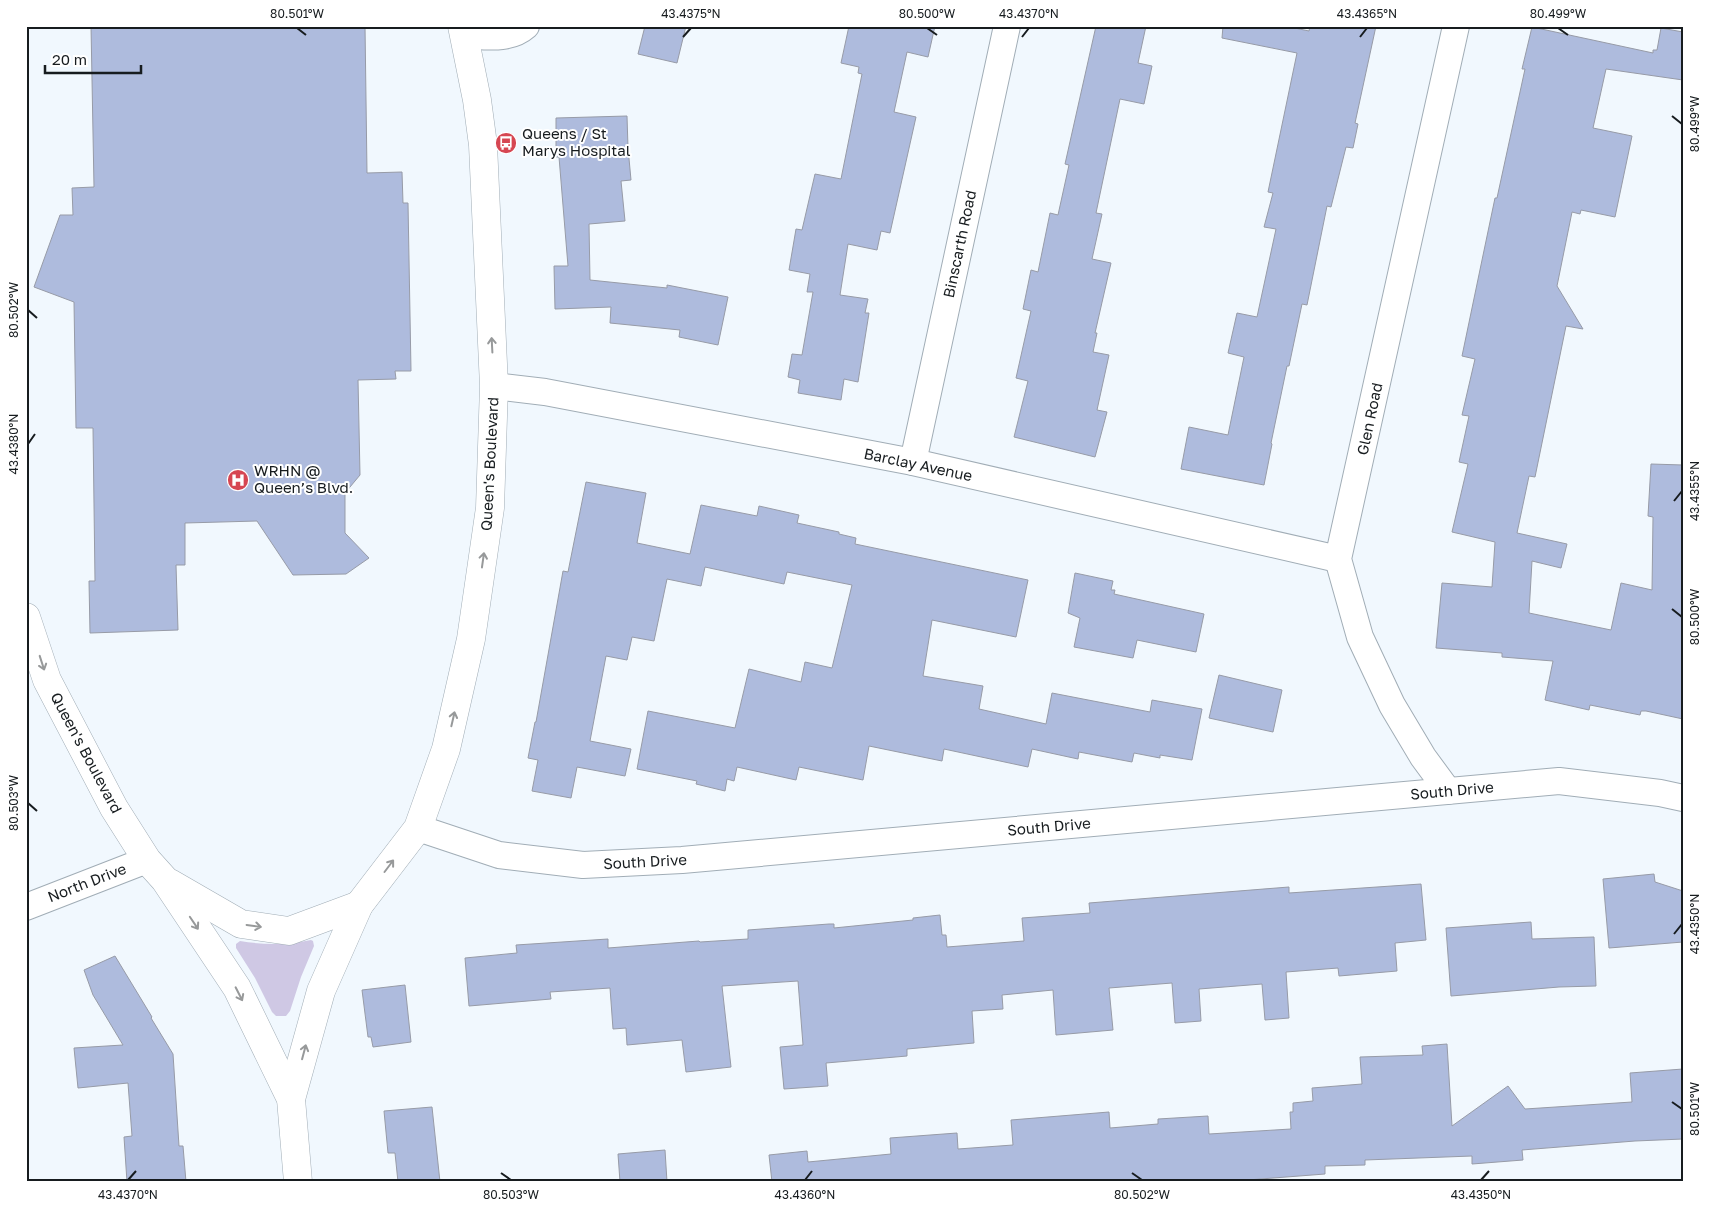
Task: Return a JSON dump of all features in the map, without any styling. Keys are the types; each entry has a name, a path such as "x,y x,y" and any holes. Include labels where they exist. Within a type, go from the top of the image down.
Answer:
{"street":[{"path":"463,31 504,37 522,30 526,26"},
{"name":"Binscarth Road","path":"913,462 1007,26"},
{"name":"Glen Road","path":"1448,791 1423,757 1392,705 1360,637 1338,559 1456,26"},
{"name":"Queen's Boulevard","path":"298,1182 291,1099 320,991 359,905 418,828 446,749 471,639 490,508 494,386 483,145 477,100 463,31"},
{"name":"Barclay Avenue","path":"494,386 545,392 913,462 1338,559"},
{"name":"Queen's Boulevard","path":"26,617 47,680 114,808 147,860 165,880 237,988 291,1099"},
{"name":"South Drive","path":"418,828 499,855 583,865 682,860 1559,781 1660,793 1683,798"},
{"name":"North Drive","path":"26,907 147,860"},
{"name":"Queen's Boulevard","path":"165,880 241,924 289,931 359,905"}],"shaded area":[{"path":"311,940 314,946 290,1011 286,1016 276,1016 236,948 236,944 240,941 276,944"}],"building":[{"path":"91,26 365,26 367,173 402,172 403,203 408,203 411,371 395,371 396,379 358,380 360,475 345,493 345,533 369,558 346,574 293,575 257,521 185,523 185,565 176,565 178,630 90,633 89,581 95,581 93,428 76,428 74,302 34,287 60,215 73,215 72,188 94,187"},
{"path":"645,26 686,26 677,63 638,54"},
{"path":"849,26 935,26 928,57 907,52 894,112 916,117 890,233 881,231 877,250 848,244 840,295 868,299 865,313 869,313 858,382 844,379 841,400 798,393 800,380 788,377 792,354 802,355 813,292 807,292 810,274 789,270 796,229 802,230 815,174 841,179 862,74 858,73 859,67 841,63"},
{"path":"1096,26 1146,26 1138,63 1152,66 1144,104 1120,99 1096,213 1102,214 1092,259 1111,263 1095,333 1097,333 1093,352 1109,355 1097,410 1107,412 1095,457 1014,437 1028,381 1016,378 1031,311 1023,309 1031,270 1038,272 1050,213 1058,215 1069,165 1065,164"},
{"path":"1223,26 1285,26 1309,31 1310,26 1376,26 1355,123 1358,124 1353,148 1346,147 1331,207 1327,206 1307,305 1302,304 1289,366 1287,366 1264,485 1181,469 1189,427 1228,435 1244,357 1228,353 1237,313 1257,317 1276,229 1264,227 1273,193 1268,192 1297,53 1222,38"},
{"path":"1532,27 1653,53 1653,50 1657,50 1661,28 1683,32 1683,80 1606,69 1593,128 1632,136 1615,217 1581,210 1580,214 1572,212 1557,286 1583,329 1566,326 1535,477 1529,476 1517,533 1567,544 1561,568 1532,561 1529,613 1611,630 1621,583 1652,590 1653,517 1648,516 1651,464 1683,465 1683,719 1646,711 1641,711 1640,715 1590,705 1589,710 1545,700 1553,661 1502,657 1502,653 1436,648 1442,583 1492,587 1495,542 1452,532 1468,464 1459,462 1469,416 1462,415 1475,359 1462,356 1495,198 1497,198 1525,69 1522,69"},
{"path":"627,116 631,180 621,181 625,221 589,224 590,280 667,288 667,285 728,297 718,345 679,337 680,330 610,323 611,307 555,309 554,266 568,266 559,157 556,157 556,118"},
{"path":"586,482 646,493 637,543 690,554 701,505 757,516 759,506 799,515 797,523 839,532 839,534 856,538 855,544 1028,580 1016,637 932,620 923,676 983,686 979,709 1046,724 1052,693 1150,712 1152,700 1202,709 1192,760 1160,755 1160,758 1134,753 1132,762 1079,752 1078,759 1032,749 1028,767 944,749 942,761 869,746 863,780 799,767 796,780 737,767 734,781 727,779 725,791 696,784 697,781 637,769 648,711 735,728 749,669 801,682 805,662 832,668 852,585 787,572 784,584 705,567 701,586 667,579 654,641 632,637 627,660 606,656 590,741 631,749 625,776 577,767 571,798 532,791 538,760 528,758 563,571 568,572"},
{"path":"1075,573 1113,581 1111,590 1115,590 1114,594 1204,614 1196,652 1137,640 1133,658 1074,647 1080,618 1068,613"},
{"path":"1219,675 1282,690 1273,732 1209,718"},
{"path":"1654,874 1655,882 1683,891 1683,942 1609,948 1603,879"},
{"path":"1421,884 1426,940 1395,943 1397,971 1339,976 1338,968 1286,972 1289,1018 1265,1020 1262,984 1199,989 1201,1021 1175,1023 1172,983 1109,988 1113,1030 1056,1035 1053,990 1002,995 1003,1009 972,1011 974,1043 907,1049 907,1056 826,1063 828,1086 784,1089 780,1047 803,1045 798,981 722,986 731,1067 686,1072 682,1040 627,1045 626,1028 613,1029 610,988 550,992 551,999 469,1006 465,958 517,953 516,945 608,939 608,948 748,939 748,930 829,924 834,924 834,928 913,920 913,918 940,915 942,935 946,935 947,947 1024,941 1022,918 1090,913 1089,903 1289,887 1289,893"},
{"path":"1531,922 1532,939 1594,937 1596,986 1559,987 1451,996 1446,928"},
{"path":"115,956 173,1054 179,1146 183,1146 186,1182 127,1182 124,1137 132,1136 128,1083 78,1088 74,1048 123,1045 93,995 84,970"},
{"path":"405,985 411,1042 373,1047 371,1037 368,1037 362,990"},
{"path":"1447,1044 1452,1126 1508,1086 1525,1109 1632,1102 1630,1073 1683,1069 1683,1139 1522,1150 1523,1160 1472,1164 1472,1156 1365,1160 1365,1165 1325,1166 1325,1174 1222,1182 772,1182 769,1155 807,1151 808,1162 891,1154 890,1138 957,1133 958,1149 1013,1145 1011,1120 1109,1112 1110,1128 1158,1124 1158,1119 1208,1116 1209,1134 1291,1129 1290,1112 1293,1112 1293,1103 1313,1101 1312,1088 1362,1084 1360,1057 1423,1055 1422,1046"},
{"path":"432,1107 440,1182 398,1182 395,1153 388,1153 384,1111"},
{"path":"665,1150 667,1182 620,1182 618,1154"}],"place":[{"name":"Queens / St Marys Hospital","path":"506,143"},
{"name":"WRHN @ Queen’s Blvd.","path":"238,480"}]}
